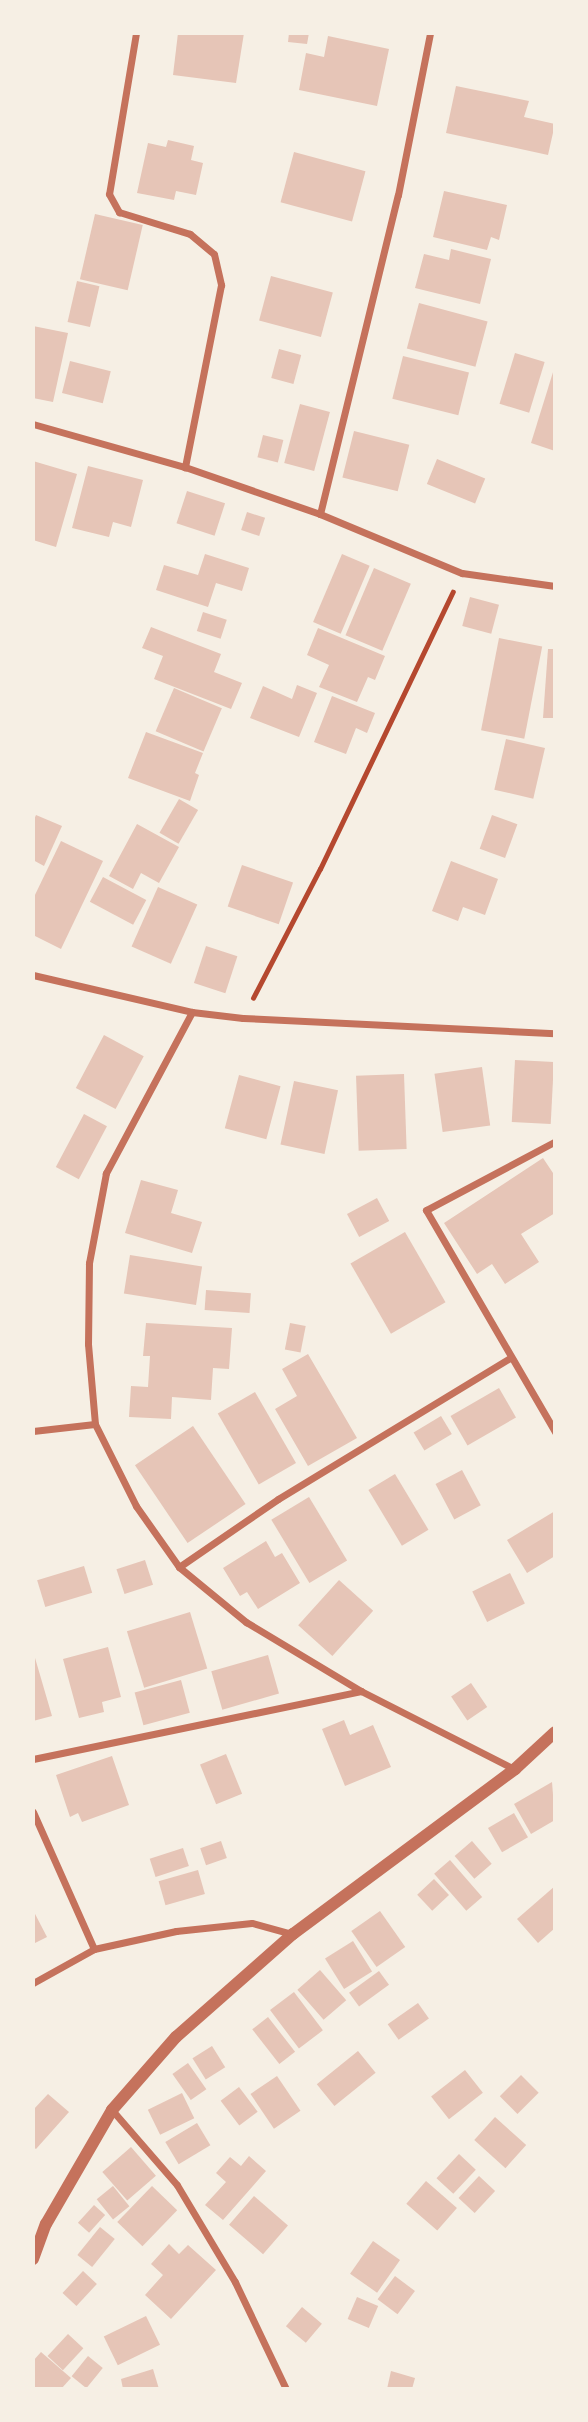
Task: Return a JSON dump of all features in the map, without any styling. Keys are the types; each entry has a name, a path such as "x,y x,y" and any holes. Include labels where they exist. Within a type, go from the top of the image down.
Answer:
{"street":[{"path":"136,33 109,194 119,212 190,234 214,254 221,285 185,467"},
{"path":"320,514 398,195 430,33"},
{"path":"33,424 185,467 320,514 462,573 555,586"},
{"path":"33,975 192,1012 243,1018 555,1033"},
{"path":"192,1012 106,1173 89,1263 88,1344 95,1424 136,1506 179,1567 246,1622 361,1691 515,1769"},
{"path":"555,1142 426,1210 555,1432"},
{"path":"179,1567 278,1499 510,1358"},
{"path":"33,1431 95,1424"},
{"path":"33,1759 361,1691"},
{"path":"33,2259 46,2224 113,2110 176,2037 293,1934 515,1769 555,1732"},
{"path":"33,1812 94,1949"},
{"path":"33,1983 94,1949 176,1931 252,1923 293,1934"},
{"path":"113,2110 177,2185 235,2282 286,2389"}],"path":[{"path":"243,1018 320,869 462,573"}],"building":[{"path":"178,33 244,33 236,83 173,75"},
{"path":"289,33 309,33 307,44 288,42"},
{"path":"328,36 389,49 377,106 299,90 306,53 324,57"},
{"path":"456,86 529,101 524,117 555,124 548,155 446,133"},
{"path":"168,140 194,146 191,160 203,163 196,195 176,191 174,200 137,193 148,143 166,147"},
{"path":"294,152 365,171 352,221 281,202"},
{"path":"444,191 507,205 499,240 491,237 487,250 433,237"},
{"path":"95,214 143,225 128,290 80,279"},
{"path":"451,249 491,259 480,304 415,288 424,254 449,260"},
{"path":"271,276 333,293 321,337 259,320"},
{"path":"77,281 99,286 90,327 68,322"},
{"path":"419,303 488,321 475,367 407,348"},
{"path":"33,326 68,333 53,402 33,398"},
{"path":"279,349 301,355 293,384 271,378"},
{"path":"515,353 545,362 529,413 500,404"},
{"path":"403,356 469,372 458,415 392,399"},
{"path":"70,361 111,371 103,403 62,393"},
{"path":"555,369 555,451 531,443"},
{"path":"300,404 330,412 314,471 284,463"},
{"path":"354,431 409,445 398,491 342,478"},
{"path":"263,435 283,440 278,462 257,457"},
{"path":"437,459 485,478 475,504 427,484"},
{"path":"33,461 77,474 56,547 33,540"},
{"path":"88,466 143,480 131,527 113,522 109,537 72,528"},
{"path":"187,491 225,503 215,536 176,523"},
{"path":"247,512 265,518 259,536 241,530"},
{"path":"205,554 249,568 242,591 216,583 208,607 156,590 164,565 198,575"},
{"path":"342,554 370,566 341,634 313,622"},
{"path":"374,568 411,584 382,651 345,635"},
{"path":"470,597 499,605 491,634 462,626"},
{"path":"203,612 227,620 221,639 197,631"},
{"path":"151,627 221,654 214,672 242,683 231,709 154,679 163,656 142,648"},
{"path":"318,628 385,656 375,680 368,677 357,702 319,687 329,665 307,655"},
{"path":"499,638 542,646 524,739 481,730"},
{"path":"548,649 555,649 555,718 543,718"},
{"path":"297,685 317,693 299,737 250,718 263,686 292,699"},
{"path":"174,688 222,708 204,752 156,731"},
{"path":"332,696 375,713 367,733 356,728 346,754 314,742"},
{"path":"146,732 203,753 195,773 199,775 190,801 128,778"},
{"path":"506,739 545,748 533,799 494,790"},
{"path":"179,799 198,810 179,844 160,833"},
{"path":"36,815 62,826 44,866 33,860 33,822"},
{"path":"492,815 517,824 505,858 480,849"},
{"path":"137,824 179,847 159,883 141,873 133,889 109,876"},
{"path":"61,841 103,861 61,949 33,935 33,899"},
{"path":"451,861 498,879 485,915 463,907 458,921 432,911"},
{"path":"242,865 293,883 279,924 228,907"},
{"path":"103,877 146,900 133,925 90,902"},
{"path":"158,887 197,904 171,964 132,946"},
{"path":"206,946 237,956 225,993 194,983"},
{"path":"104,1035 144,1056 116,1109 76,1088"},
{"path":"515,1060 554,1062 551,1124 512,1122"},
{"path":"482,1067 490,1125 443,1132 434,1074"},
{"path":"404,1074 407,1149 359,1151 356,1076"},
{"path":"239,1075 281,1086 266,1139 225,1128"},
{"path":"294,1081 338,1090 325,1154 280,1145"},
{"path":"84,1114 107,1126 79,1179 56,1167"},
{"path":"543,1158 555,1176 555,1213 521,1234 539,1262 505,1284 492,1264 477,1274 444,1223"},
{"path":"141,1180 178,1190 171,1213 202,1222 192,1253 125,1233"},
{"path":"377,1198 389,1221 359,1237 347,1214"},
{"path":"405,1232 446,1302 391,1334 350,1264"},
{"path":"130,1255 202,1266 196,1305 124,1294"},
{"path":"206,1290 251,1293 249,1313 205,1310"},
{"path":"146,1323 232,1328 229,1369 213,1368 211,1400 172,1397 171,1419 129,1417 131,1386 148,1387 150,1356 143,1356"},
{"path":"290,1323 306,1326 301,1353 285,1350"},
{"path":"308,1354 357,1438 308,1466 275,1409 297,1396 282,1369"},
{"path":"499,1388 516,1417 468,1445 451,1416"},
{"path":"255,1392 296,1463 259,1485 218,1414"},
{"path":"441,1416 452,1434 424,1450 414,1432"},
{"path":"193,1426 246,1504 188,1543 135,1465"},
{"path":"462,1470 481,1505 454,1519 436,1484"},
{"path":"395,1474 428,1530 402,1546 368,1490"},
{"path":"309,1497 347,1560 309,1583 271,1520"},
{"path":"555,1511 555,1556 527,1573 507,1540"},
{"path":"266,1541 275,1557 282,1553 300,1583 258,1609 247,1592 240,1596 223,1568"},
{"path":"145,1560 153,1585 125,1594 116,1569"},
{"path":"84,1566 92,1593 45,1607 37,1580"},
{"path":"510,1573 525,1604 487,1622 472,1591"},
{"path":"339,1580 373,1611 332,1656 298,1625"},
{"path":"190,1612 207,1668 144,1688 127,1631"},
{"path":"108,1647 121,1697 102,1702 104,1712 79,1718 63,1659"},
{"path":"33,1651 52,1716 33,1721"},
{"path":"268,1655 279,1693 222,1710 211,1671"},
{"path":"181,1680 190,1713 143,1725 135,1692"},
{"path":"471,1683 487,1707 467,1720 451,1696"},
{"path":"344,1720 350,1735 373,1725 391,1767 345,1786 322,1729"},
{"path":"226,1754 242,1794 216,1804 200,1764"},
{"path":"112,1756 129,1805 82,1822 78,1813 70,1817 56,1775"},
{"path":"552,1782 555,1820 531,1834 514,1804"},
{"path":"514,1813 528,1837 502,1852 488,1828"},
{"path":"221,1841 227,1858 206,1865 200,1848"},
{"path":"472,1841 492,1864 474,1879 455,1856"},
{"path":"183,1848 189,1866 156,1877 150,1859"},
{"path":"450,1860 482,1897 466,1911 434,1874"},
{"path":"198,1870 205,1894 165,1905 159,1881"},
{"path":"434,1879 449,1895 432,1911 417,1895"},
{"path":"555,1886 555,1928 538,1943 517,1919"},
{"path":"33,1910 47,1937 33,1944"},
{"path":"380,1911 405,1947 377,1967 351,1931"},
{"path":"353,1941 372,1972 344,1989 325,1958"},
{"path":"320,1970 346,2000 324,2020 297,1990"},
{"path":"379,1971 389,1985 359,2007 349,1993"},
{"path":"294,1992 323,2030 299,2048 270,2010"},
{"path":"418,2003 429,2019 399,2040 388,2024"},
{"path":"268,2017 295,2052 279,2064 252,2029"},
{"path":"212,2046 225,2067 206,2079 192,2058"},
{"path":"358,2051 376,2073 334,2106 317,2084"},
{"path":"188,2063 206,2089 191,2100 172,2074"},
{"path":"465,2070 483,2093 449,2119 431,2096"},
{"path":"521,2075 539,2093 517,2114 500,2096"},
{"path":"277,2076 300,2111 274,2129 250,2094"},
{"path":"239,2087 258,2112 239,2126 221,2101"},
{"path":"182,2093 194,2118 160,2135 148,2110"},
{"path":"48,2094 69,2112 36,2149 33,2147 33,2110"},
{"path":"495,2117 526,2145 505,2168 474,2140"},
{"path":"197,2123 210,2145 179,2164 165,2142"},
{"path":"131,2147 156,2176 127,2201 102,2172"},
{"path":"459,2154 476,2170 453,2194 436,2178"},
{"path":"249,2156 266,2171 223,2220 205,2205 226,2182 216,2173 230,2157 241,2166"},
{"path":"479,2176 495,2191 475,2213 459,2198"},
{"path":"426,2181 457,2208 437,2231 406,2204"},
{"path":"113,2186 129,2206 113,2219 97,2199"},
{"path":"152,2186 177,2210 142,2246 117,2222"},
{"path":"254,2196 288,2226 263,2254 229,2225"},
{"path":"94,2205 105,2215 89,2233 78,2223"},
{"path":"100,2227 115,2239 92,2267 77,2255"},
{"path":"373,2241 400,2260 377,2293 350,2274"},
{"path":"169,2244 179,2254 188,2245 216,2270 171,2319 145,2295 163,2275 151,2264"},
{"path":"83,2271 97,2284 76,2306 63,2293"},
{"path":"395,2276 415,2291 398,2314 378,2299"},
{"path":"357,2297 378,2306 369,2328 348,2319"},
{"path":"302,2307 322,2324 306,2343 286,2326"},
{"path":"146,2316 160,2345 118,2365 104,2337"},
{"path":"68,2334 83,2348 63,2370 48,2356"},
{"path":"41,2352 71,2378 61,2389 33,2389 33,2361"},
{"path":"88,2356 103,2368 86,2388 72,2376"},
{"path":"153,2369 159,2389 123,2389 121,2379"},
{"path":"391,2371 415,2378 412,2389 387,2389"}]}
